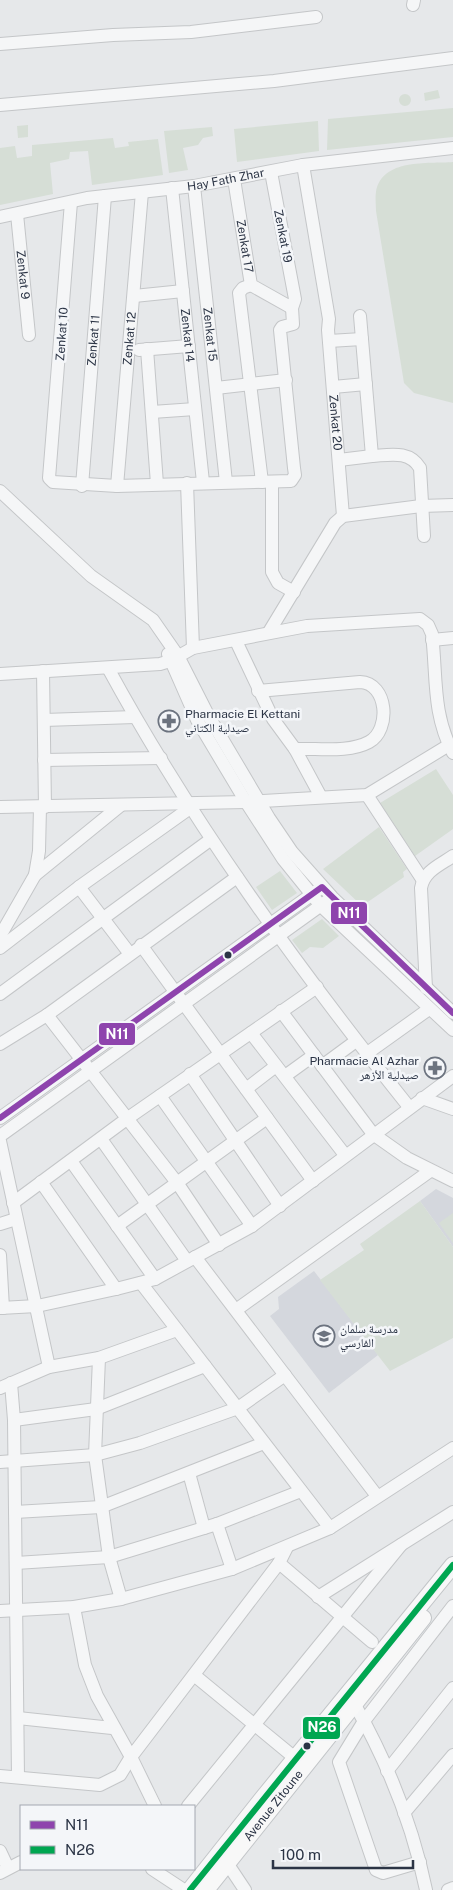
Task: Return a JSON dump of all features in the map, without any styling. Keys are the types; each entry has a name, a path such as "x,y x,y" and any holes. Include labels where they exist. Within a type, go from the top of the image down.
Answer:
{"main road":[{"name":"Avenue Zitoune","path":"183,1888 294,1758 453,1565"},
{"name":"Avenue Zitoune","path":"206,1890 453,1581"}],"street":[{"path":"0,44 113,34 191,32 316,17"},
{"path":"0,105 274,81 453,58"},
{"name":"Hay Fath Zhar","path":"0,217 105,196 194,186 303,165 453,148"},
{"name":"Zenkat 20","path":"303,165 326,289 343,516"},
{"name":"Zenkat 19","path":"271,172 294,304"},
{"name":"Zenkat 17","path":"234,179 251,285 294,304"},
{"name":"Zenkat 15","path":"194,186 226,482"},
{"name":"Zenkat 14","path":"172,188 203,482"},
{"name":"Zenkat 12","path":"117,486 142,192"},
{"name":"Zenkat 11","path":"82,486 105,196"},
{"name":"Zenkat 10","path":"71,202 49,478 51,481 82,486"},
{"name":"Zenkat 9","path":"17,214 29,335"},
{"path":"251,285 243,288 239,293 250,384 267,482 272,572 278,583 294,592"},
{"path":"134,296 183,291"},
{"path":"82,486 203,482 287,482 294,478 280,330 282,327 293,324 294,304"},
{"path":"360,316 372,456"},
{"path":"329,336 362,339"},
{"path":"129,350 189,346"},
{"path":"147,349 157,484"},
{"path":"216,388 286,380"},
{"path":"333,387 366,384"},
{"path":"152,412 195,409"},
{"path":"339,460 372,456 407,456 417,463 420,468 424,536"},
{"path":"187,483 193,648"},
{"path":"0,490 91,576 145,613 160,629 174,659 197,697 283,859 311,896 453,1030"},
{"path":"269,632 335,524 343,516 421,506 453,505"},
{"path":"0,674 108,668 174,659 193,648 307,626 420,620 428,625 432,640 436,705 451,749 367,795 189,806 121,805 0,808"},
{"path":"432,640 453,638"},
{"path":"236,641 273,719 295,748 321,797"},
{"path":"108,668 135,717 210,840 356,1041 409,1107"},
{"path":"0,936 35,874 39,851 43,807 43,671"},
{"path":"258,690 360,682 371,683 378,689 383,723 380,733 372,740 345,748 295,748"},
{"path":"44,720 135,717"},
{"path":"44,760 160,758"},
{"path":"367,795 422,879"},
{"path":"252,802 332,898 453,1013"},
{"path":"35,874 121,805"},
{"path":"0,948 189,806"},
{"path":"0,994 210,840"},
{"path":"426,988 422,879 428,872 453,856"},
{"path":"0,1044 47,1015 237,877"},
{"path":"0,1118 322,887"},
{"path":"79,888 130,954"},
{"path":"0,1136 332,898"},
{"path":"141,945 313,1181"},
{"path":"12,1203 190,1074 317,987"},
{"path":"366,1054 429,1009"},
{"path":"282,1011 373,1134 430,1171 453,1181"},
{"path":"47,1015 178,1184 219,1244"},
{"path":"251,1033 345,1155"},
{"path":"322,1066 356,1041"},
{"path":"285,1076 314,1055"},
{"path":"246,1089 276,1066"},
{"path":"190,1074 280,1206"},
{"path":"0,1255 1,1308 37,1306 116,1290 155,1279 252,1226 453,1076"},
{"path":"160,1096 252,1226"},
{"path":"422,1098 453,1109"},
{"path":"117,1226 178,1184 267,1118"},
{"path":"101,1139 147,1205 236,1310 377,1496"},
{"path":"0,1141 49,1368"},
{"path":"71,1161 155,1279"},
{"path":"236,1310 430,1171"},
{"path":"41,1182 116,1290"},
{"path":"0,1224 16,1219"},
{"path":"141,1283 330,1528"},
{"path":"18,1777 14,1420 5,1386 49,1368 99,1358 177,1330"},
{"path":"99,1358 95,1455 109,1557 121,1599"},
{"path":"14,1420 96,1409 205,1366"},
{"path":"0,1462 95,1455 140,1442 238,1408 285,1375"},
{"path":"15,1512 101,1507 264,1443"},
{"path":"0,1611 74,1606 121,1599 232,1569 330,1528 453,1448"},
{"path":"189,1473 211,1526 232,1569"},
{"path":"16,1563 109,1557 211,1526 301,1490"},
{"path":"318,1597 453,1512"},
{"path":"189,1805 401,1545"},
{"path":"0,1776 100,1785 120,1776 131,1757 279,1563 287,1547"},
{"path":"279,1563 372,1642"},
{"path":"74,1606 85,1665 96,1696 112,1728 131,1757 155,1805"},
{"path":"420,1862 383,1873 373,1866 339,1762 364,1721 453,1606"},
{"path":"194,1675 294,1758"},
{"path":"387,1771 453,1688"},
{"path":"355,1705 387,1771 404,1813 420,1862 426,1890"},
{"path":"18,1718 112,1728"},
{"path":"404,1813 453,1755"},
{"path":"0,1851 4,1871 20,1863"},
{"path":"228,1863 245,1890"},
{"path":"154,1870 183,1888"},
{"path":"173,1870 183,1888"},
{"path":"448,1890 453,1888"}],"shaded area":[{"path":"438,90 440,98 425,101 424,93"},
{"path":"407,94 410,95 410,105 403,106 400,105 399,98 400,95"},
{"path":"453,108 453,137 327,150 328,119"},
{"path":"318,121 319,151 237,162 234,129"},
{"path":"28,125 28,137 18,138 17,126"},
{"path":"212,127 213,136 203,138 198,145 183,148 188,170 169,173 164,131"},
{"path":"113,138 115,148 129,146 128,142 158,139 163,175 92,185 88,151 70,152 69,159 50,163 53,194 0,205 0,148 15,146 17,158 32,156 32,145"},
{"path":"453,162 453,403 414,393 404,383 376,211 376,192 380,181 387,173 396,168 419,163"},
{"path":"436,769 453,795 453,829 415,856 380,803"},
{"path":"379,827 407,869 403,872 404,877 362,906 323,869"},
{"path":"280,871 297,893 272,910 256,887"},
{"path":"322,919 339,936 323,948 310,947 302,953 292,940"},
{"path":"436,1189 453,1198 453,1247 420,1201"},
{"path":"420,1201 453,1247 453,1338 390,1371 320,1280 364,1250 360,1244"},
{"path":"453,1213 453,1243 439,1223"},
{"name":"مدرسة سلمان الفارسي","path":"314,1271 378,1355 329,1393 270,1316 279,1309 278,1297"}],"transit line":[{"name":"N11","path":"0,1118 322,887 453,1013"},
{"name":"N26","path":"190,1890 453,1565"}],"place":[{"name":"Pharmacie El Kettani صيدلية الكتاني","path":"169,721"},
{"name":"Pharmacie Al Azhar صيدلية الأزهر","path":"435,1068"},
{"name":"مدرسة سلمان الفارسي","path":"324,1336"}]}
